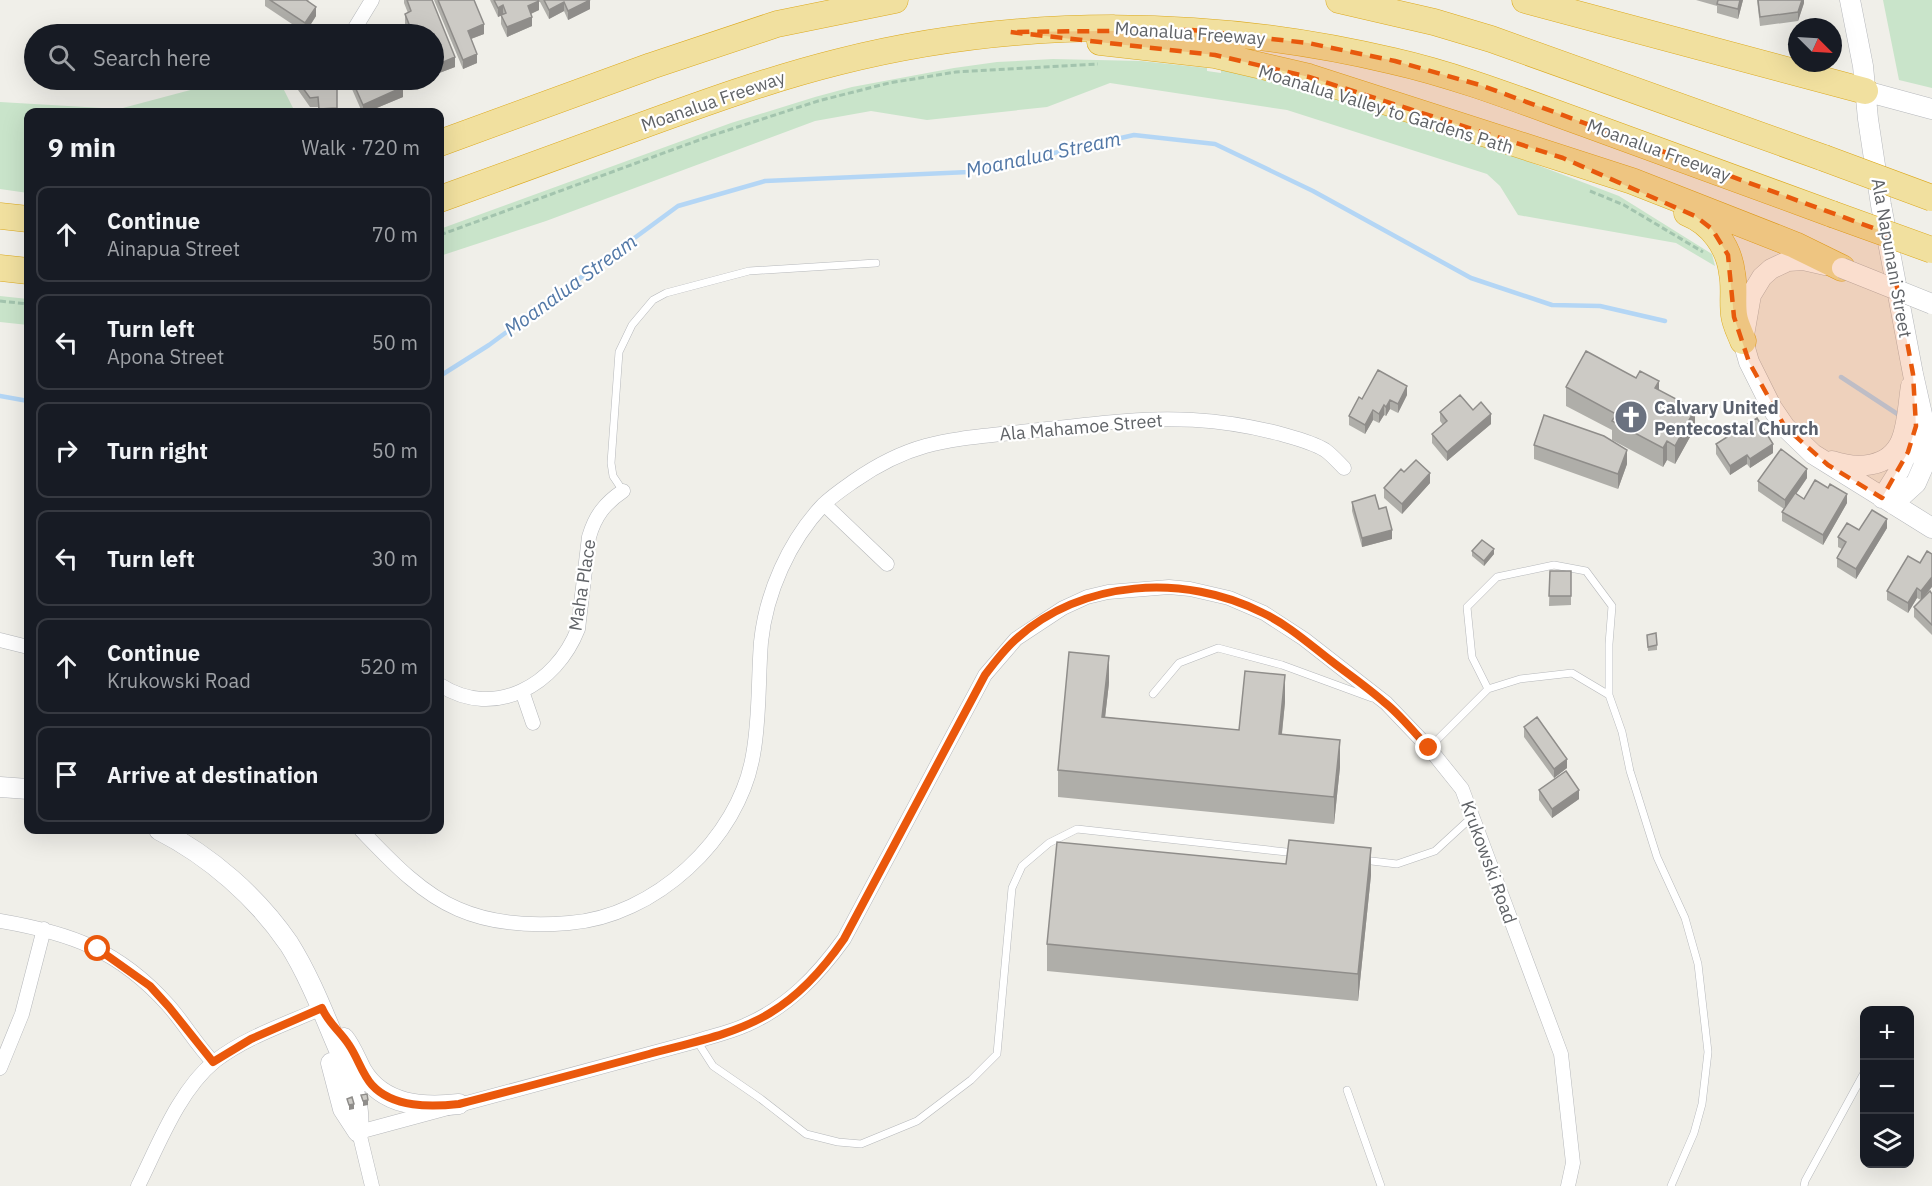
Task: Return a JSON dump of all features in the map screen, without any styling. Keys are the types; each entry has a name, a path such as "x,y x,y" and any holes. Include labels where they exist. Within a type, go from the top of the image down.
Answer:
{"highway":[{"path":"444,141 651,66 777,24 861,0"},
{"path":"777,24 895,0"},
{"path":"1339,0 1434,22 1491,39 1932,198"},
{"path":"1526,0 1865,91"},
{"name":"Moanalua Freeway","path":"444,199 728,94 842,61 897,49 1010,32 1072,28 1191,30 1308,43 1395,61 1479,85 1932,250"},
{"path":"1010,32 1215,55 1264,65 1363,94 1632,181 1795,245 1842,268"},
{"path":"1563,158 1644,196 1695,216 1712,229 1728,255 1733,274 1734,317 1743,341"},
{"path":"0,216 24,219"},
{"path":"0,268 24,271"}],"street":[{"path":"357,24 372,0"},
{"name":"Ala Napunani Street","path":"1850,0 1863,66 1868,119 1881,205 1912,374 1928,441 1923,467 1904,482 1887,501"},
{"path":"1865,91 1932,109"},
{"path":"1932,304 1842,268 1803,260 1788,261 1771,269 1762,277 1750,295 1743,341 1749,363 1772,408 1785,427 1813,454 1932,528"},
{"path":"1912,374 1932,417"},
{"path":"1813,454 1848,466 1867,466 1886,458 1900,443 1905,427 1912,374"},
{"name":"Ala Mahamoe Street","path":"365,834 389,861 436,897 457,909 514,922 557,924 599,917 638,903 674,881 690,867 719,833 740,796 748,776 753,754 761,641 768,608 788,556 799,536 824,504 885,461 903,453 939,441 1147,418 1206,419 1259,428 1300,439 1325,450 1344,468"},
{"name":"Maha Place","path":"444,687 456,693 496,698 535,685 557,667 572,643 580,615 592,525 605,505 623,490"},
{"path":"824,504 887,564"},
{"name":"Krukowski Road","path":"358,1132 697,1041 745,1026 770,1013 789,1000 826,964 844,939 985,675 1016,639 1063,608 1087,597 1108,592 1149,588 1190,589 1229,598 1264,613 1304,639 1386,703 1429,748 1462,789 1561,1054 1573,1163 1568,1186"},
{"path":"0,640 24,646"},
{"path":"522,691 533,723"},
{"path":"0,787 24,789"},
{"path":"165,834 207,861 255,903 273,923 289,945 323,1012 349,1045 373,1086 387,1097 420,1105 459,1104"},
{"path":"0,921 44,929 78,939 98,949 150,986 213,1062"},
{"path":"0,1068 22,1014 44,929"},
{"path":"138,1186 184,1097 213,1062 251,1039 323,1012"},
{"path":"323,1012 328,1052 343,1109 358,1132 372,1186"}],"lane":[{"path":"623,490 613,476 611,463 617,363 627,333 654,300 666,293 749,271 876,263"},
{"path":"1488,689 1472,657 1467,607 1497,577 1554,565 1586,571 1612,606 1609,695 1622,732 1630,771 1657,857 1685,918 1698,964 1708,1052 1702,1104 1694,1133 1671,1186"},
{"path":"1153,694 1179,663 1218,648 1282,665 1386,703"},
{"path":"1429,748 1488,689 1520,679 1572,673 1609,695"},
{"path":"1349,859 1397,864 1435,851 1472,817"},
{"path":"697,1041 713,1066 806,1134 838,1142 861,1144 917,1121 971,1080 997,1054 1012,888 1022,866 1049,843 1077,829 1302,854"},
{"path":"1804,1186 1860,1080"},
{"path":"1347,1090 1381,1186"}],"path":[{"path":"444,234 710,136 818,100 956,72 1100,63"},
{"path":"1581,188 1624,205 1711,257"},
{"path":"0,301 24,304"}],"highlighted area":[{"path":"1192,30 1308,43 1395,61 1480,85 1887,233 1913,374 1916,426 1908,452 1882,498 1828,465 1785,427 1749,362 1734,317 1728,255 1712,229 1695,216 1563,158 1309,77 1215,55 1010,32"}],"green space":[{"path":"1883,0 1932,0 1932,88 1899,80"},
{"path":"1053,59 1141,61 1207,68 1207,71 1221,73 1221,70 1329,96 1519,158 1619,196 1712,254 1715,266 1676,243 1518,215 1500,186 1487,174 1287,110 1110,83 1047,107 927,120 871,111 815,121 546,221 444,255 444,228 731,123 852,87 997,62"},
{"path":"190,90 284,90 293,108 123,108"},
{"path":"0,102 102,108 24,108 24,192 0,189"},
{"path":"0,296 24,299 24,325 0,322"}],"building":[{"path":"270,0 306,0 316,7 305,23"},
{"path":"407,0 432,0 442,24 409,24 405,14 411,11"},
{"path":"438,0 474,0 484,24 468,31 477,54 463,60"},
{"path":"494,0 539,1 528,6 532,17 507,27 501,15 506,13 503,5 498,8"},
{"path":"544,0 590,0 568,11 564,2 549,10"},
{"path":"1718,0 1740,0 1738,9 1717,4"},
{"path":"1758,0 1802,0 1798,12 1760,17"},
{"path":"444,30 455,57 444,62"},
{"path":"304,90 337,90 337,108 319,108 318,97 310,98"},
{"path":"356,90 396,90 363,105"},
{"name":"Calvary United Pentecostal Church","path":"1586,351 1636,378 1640,371 1659,381 1655,388 1695,409 1675,446 1667,441 1663,448 1612,421 1616,414 1566,387"},
{"path":"1378,370 1407,386 1398,404 1390,400 1379,414 1373,410 1365,425 1349,416 1359,397 1362,399"},
{"path":"1460,395 1473,410 1481,402 1491,414 1447,452 1432,434 1447,421 1440,412"},
{"path":"1544,415 1604,436 1627,450 1618,474 1534,445"},
{"path":"1757,418 1773,444 1750,459 1747,455 1730,466 1716,444"},
{"path":"1781,449 1807,469 1785,500 1758,481"},
{"path":"1416,460 1430,473 1402,504 1384,488 1401,469 1404,472"},
{"path":"1815,480 1828,488 1830,484 1847,494 1823,535 1782,512 1795,493 1804,499"},
{"path":"1375,495 1379,509 1386,507 1392,530 1362,538 1352,502"},
{"path":"1872,510 1887,519 1856,569 1837,558 1846,542 1838,537 1847,523 1859,530"},
{"path":"1482,540 1494,549 1484,561 1472,551"},
{"path":"1927,551 1932,554 1932,577 1921,591 1917,588 1908,603 1887,591 1908,556 1920,563"},
{"path":"1550,571 1571,571 1571,596 1549,596"},
{"path":"1930,591 1932,594 1932,625 1914,607"},
{"path":"1656,633 1657,645 1648,647 1647,635"},
{"path":"1069,652 1109,656 1102,717 1239,730 1245,671 1285,675 1279,734 1340,740 1334,797 1058,770"},
{"path":"1537,717 1567,759 1554,769 1524,727"},
{"path":"1566,771 1579,790 1552,809 1539,790"},
{"path":"1289,840 1371,848 1358,974 1047,944 1057,842 1286,864"},
{"path":"367,1094 368,1100 363,1101 361,1095"},
{"path":"352,1097 354,1104 349,1105 347,1099"}],"waterway":[{"name":"Moanalua Stream","path":"444,373 489,345 678,206 765,181 969,172 1134,135 1215,144 1313,191 1471,278 1552,305 1600,306 1665,321"},
{"name":"Moanalua Stream","path":"1841,377 1902,417"},
{"name":"Moanalua Stream","path":"0,396 24,400"}],"place":[{"name":"Calvary United Pentecostal Church","path":"1631,417"}],"route":[{"path":"98,949 150,986 213,1062 251,1039 322,1008 349,1045 373,1086 387,1097 420,1105 459,1104 697,1041 745,1026 789,1000 826,964 844,939 985,675 1016,639 1063,608 1087,597 1108,592 1169,587 1210,593 1249,606 1304,639 1386,703 1429,748"}]}
